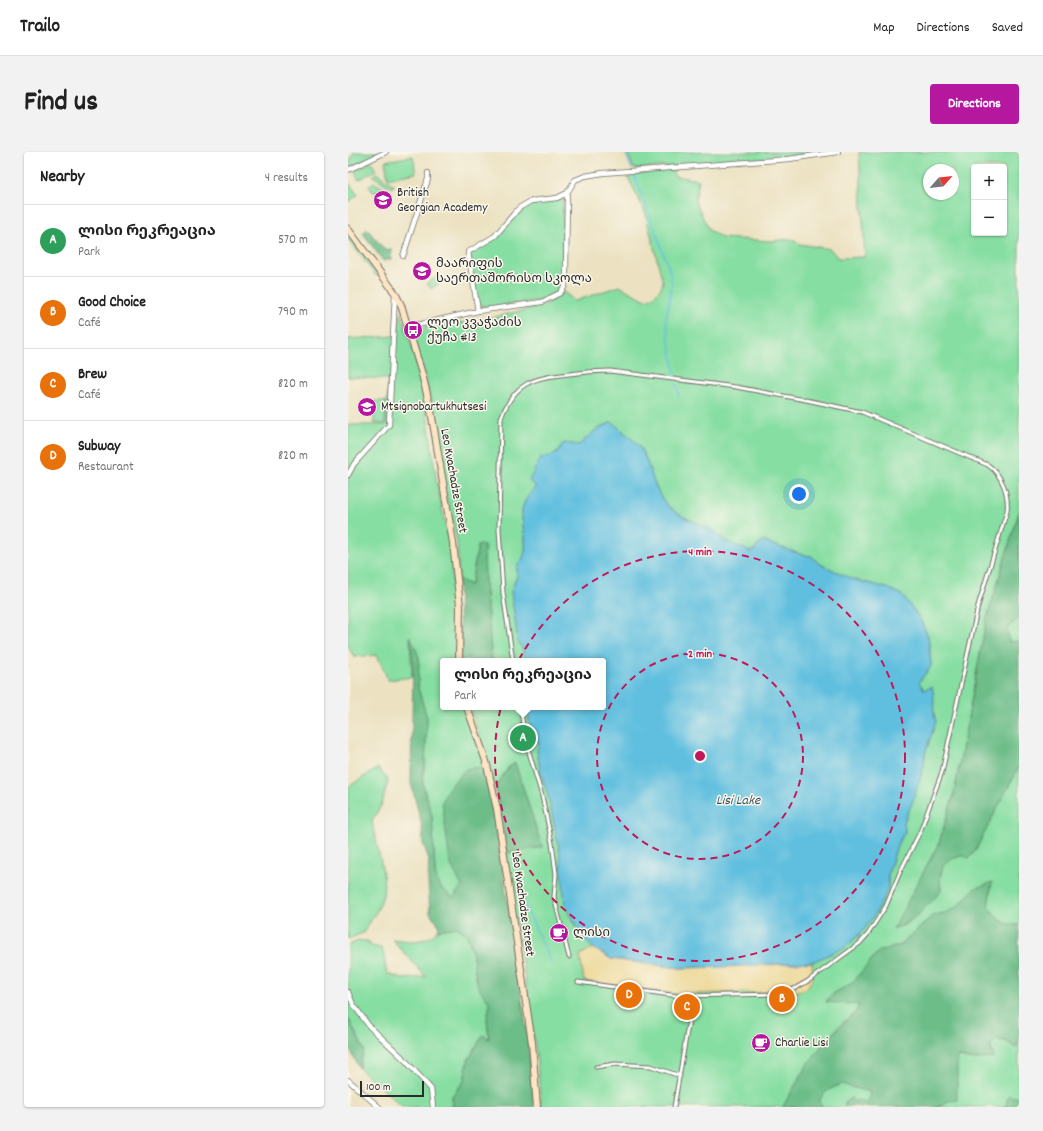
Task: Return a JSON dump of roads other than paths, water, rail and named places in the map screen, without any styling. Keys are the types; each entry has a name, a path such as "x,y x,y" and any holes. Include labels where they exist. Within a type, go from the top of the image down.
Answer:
{"main road":[{"name":"Leo Kvachadze Street","path":"348,229 395,293 401,305 431,411 453,543 460,606 460,658"},
{"name":"Leo Kvachadze Street","path":"468,710 486,761 497,809 532,1042 537,1107"}],"street":[{"path":"348,170 386,152"},
{"path":"408,327 478,311 542,302 560,293 565,286 566,275 567,193 574,180 584,176 628,171 789,159 838,152"},
{"path":"403,256 428,179 428,173"},
{"path":"478,311 468,252 495,236 519,208 531,201 557,198 567,193"},
{"path":"348,476 354,464 389,425 395,293"},
{"path":"513,658 504,593 499,529 501,418 505,407 514,395 524,384 534,379 597,371 610,371 736,388 811,401 862,412 894,424 988,466 998,476 1007,496 1007,511 978,606 942,772 920,832 878,920 860,943 808,981 794,989 766,994 672,996 578,982"},
{"path":"521,710 526,742 542,796 552,843 556,874 554,897 570,957"},
{"path":"348,992 353,1004 369,1026 404,1060 430,1089 433,1107"},
{"path":"674,1107 693,996"},
{"path":"596,1066 615,1064 651,1066 680,1076"},
{"path":"348,1080 379,1107"}],"water":[{"name":"Lisi Lake","path":"612,422 634,441 641,450 654,483 663,500 668,506 685,518 713,531 726,541 751,552 757,548 762,541 803,555 812,556 818,563 852,579 887,588 902,595 919,617 928,636 931,666 919,682 924,690 932,687 936,721 925,754 924,766 904,822 905,832 898,843 888,874 888,889 876,913 863,931 846,947 812,962 725,967 680,968 611,959 593,948 585,940 565,905 559,848 548,796 540,770 537,751 539,744 535,733 531,731 528,710 606,710 606,658 524,658 523,650 518,641 511,592 517,576 517,566 522,560 525,547 522,511 527,498 536,486 529,481 540,459 556,454 564,443 579,445 596,430"}],"waterway":[{"path":"625,152 632,169"},
{"path":"633,172 669,268 672,283 666,320 675,374"},
{"path":"676,384 679,397"},
{"path":"516,891 522,900 552,963"}],"place":[{"name":"British Georgian Academy","path":"383,200"},
{"name":"მაარიფის საერთაშორისო სკოლა","path":"422,271"},
{"name":"ლეო კვაჭაძის ქუჩა #13","path":"413,330"},
{"name":"Mtsignobartukhutsesi","path":"367,407"},
{"name":"ლისი რეკრეაცია","path":"523,738"},
{"name":"ლისი","path":"559,933"},
{"name":"Subway","path":"629,995"},
{"name":"Good Choice","path":"782,999"},
{"name":"Brew","path":"687,1007"},
{"name":"Charlie Lisi","path":"761,1043"}]}
